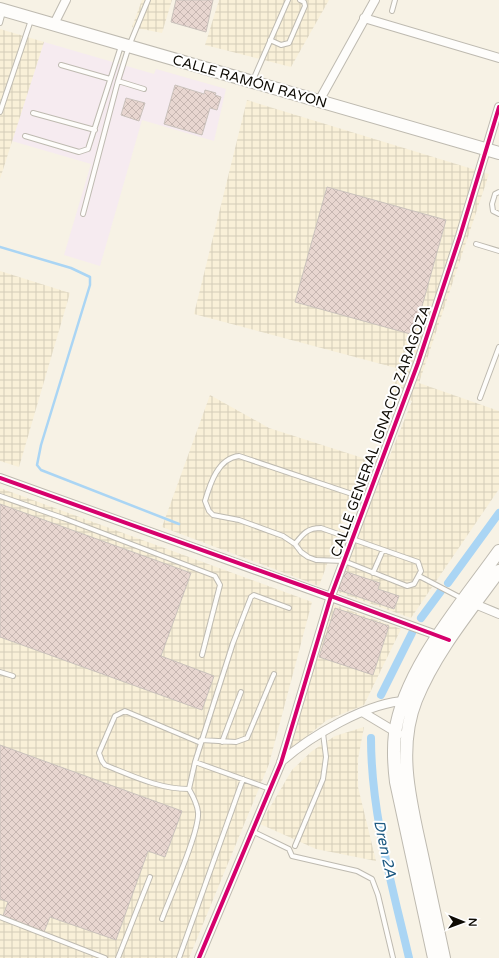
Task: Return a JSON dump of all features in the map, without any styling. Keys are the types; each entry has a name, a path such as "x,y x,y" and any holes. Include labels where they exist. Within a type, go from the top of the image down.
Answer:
{"main road":[{"name":"CALLE RAMÓN RAYON","path":"2,10 499,153"},
{"path":"434,958 396,782 393,752 401,734 409,701 424,682 444,638 470,602 499,551"},
{"path":"470,602 499,571"},
{"path":"401,734 408,784 444,958"}],"street":[{"path":"54,24 66,0"},
{"path":"319,101 375,0"},
{"path":"364,18 499,58"},
{"name":"CALLE GENERAL IGNACIO ZARAGOZA","path":"199,958 280,763 331,596 420,356 499,107"},
{"path":"0,478 331,596 444,638"},
{"path":"470,602 499,614"},
{"path":"280,763 294,751 322,732 349,718 383,704 409,701"},
{"path":"364,713 401,734"}],"lane":[{"path":"25,136 82,152 88,149 110,79 125,45 148,0"},
{"path":"252,82 288,0"},
{"path":"270,40 281,45 289,44 305,6 304,2 300,0"},
{"path":"392,11 395,0"},
{"path":"0,23 2,10"},
{"path":"0,112 32,18"},
{"path":"83,214 118,81 125,45"},
{"path":"61,65 110,79"},
{"path":"118,81 144,88"},
{"path":"33,113 95,130"},
{"path":"499,192 495,194 492,208 493,211 499,214"},
{"path":"476,244 499,251"},
{"path":"480,398 499,347"},
{"path":"295,544 305,531 310,528 321,528 418,562 421,568 419,576 414,584 407,586 344,561 316,560 301,552 295,544 260,527 213,515 204,502 210,483 226,460 239,456 367,499"},
{"path":"0,496 63,518 215,576 220,585 202,655"},
{"path":"373,573 383,550"},
{"path":"419,576 470,602"},
{"path":"162,919 197,824 198,812 194,798 189,789 195,762 233,643 251,597 254,595 288,608"},
{"path":"0,672 13,676"},
{"path":"189,789 172,789 147,782 105,765 99,753 115,716 124,711 201,742 236,742 247,738 274,674"},
{"path":"222,742 241,692"},
{"path":"295,846 323,779 326,757 322,732"},
{"path":"195,762 270,789"},
{"path":"180,958 244,779"},
{"path":"252,832 289,849 292,856 357,871 372,879 378,895 393,958"},
{"path":"118,958 150,877"},
{"path":"0,917 104,958"}],"shaded area":[{"path":"142,0 172,0 162,33 132,27"},
{"path":"219,0 329,0 291,67 205,45"},
{"path":"0,29 44,42 0,179"},
{"path":"44,42 154,74 156,69 226,89 214,141 142,120 100,266 64,255 91,164 12,141"},
{"path":"247,100 489,174 419,383 499,411 499,489 411,618 335,591 412,401 391,392 396,368 194,314"},
{"path":"0,271 70,293 19,467 0,461"},
{"path":"210,395 269,428 366,459 319,586 162,527"},
{"path":"0,488 312,602 269,764 189,958 0,958"},
{"path":"332,604 401,629 364,705 327,720 290,750"},
{"path":"364,727 358,759 358,787 376,861 316,849 260,824 292,770 312,751 335,736"}],"building":[{"path":"176,0 213,0 206,32 171,22"},
{"path":"175,85 204,94 205,90 216,93 215,95 221,97 217,110 210,108 202,135 164,124"},
{"path":"126,98 145,103 139,121 121,115"},
{"path":"327,187 446,220 414,335 295,302"},
{"path":"0,504 191,573 161,656 214,676 202,710 0,637"},
{"path":"344,571 380,583 378,589 399,596 394,609 338,590"},
{"path":"335,608 389,626 373,675 319,657"},
{"path":"0,745 182,811 165,857 148,851 116,940 50,917 44,932 3,916 8,902 0,899"}],"waterway":[{"path":"0,247 71,268 90,277 90,285 41,445 37,465 41,470 179,524"},
{"name":"Dren 2A","path":"448,583 499,513"},
{"name":"Dren 2A","path":"421,618 441,591"},
{"name":"Dren 2A","path":"381,695 412,633"},
{"name":"Dren 2A","path":"371,738 372,766 379,821 409,958"}],"cycle path":[{"path":"199,958 281,763 331,596 418,363 460,236 499,107"},
{"path":"0,478 331,596 449,640"}]}
